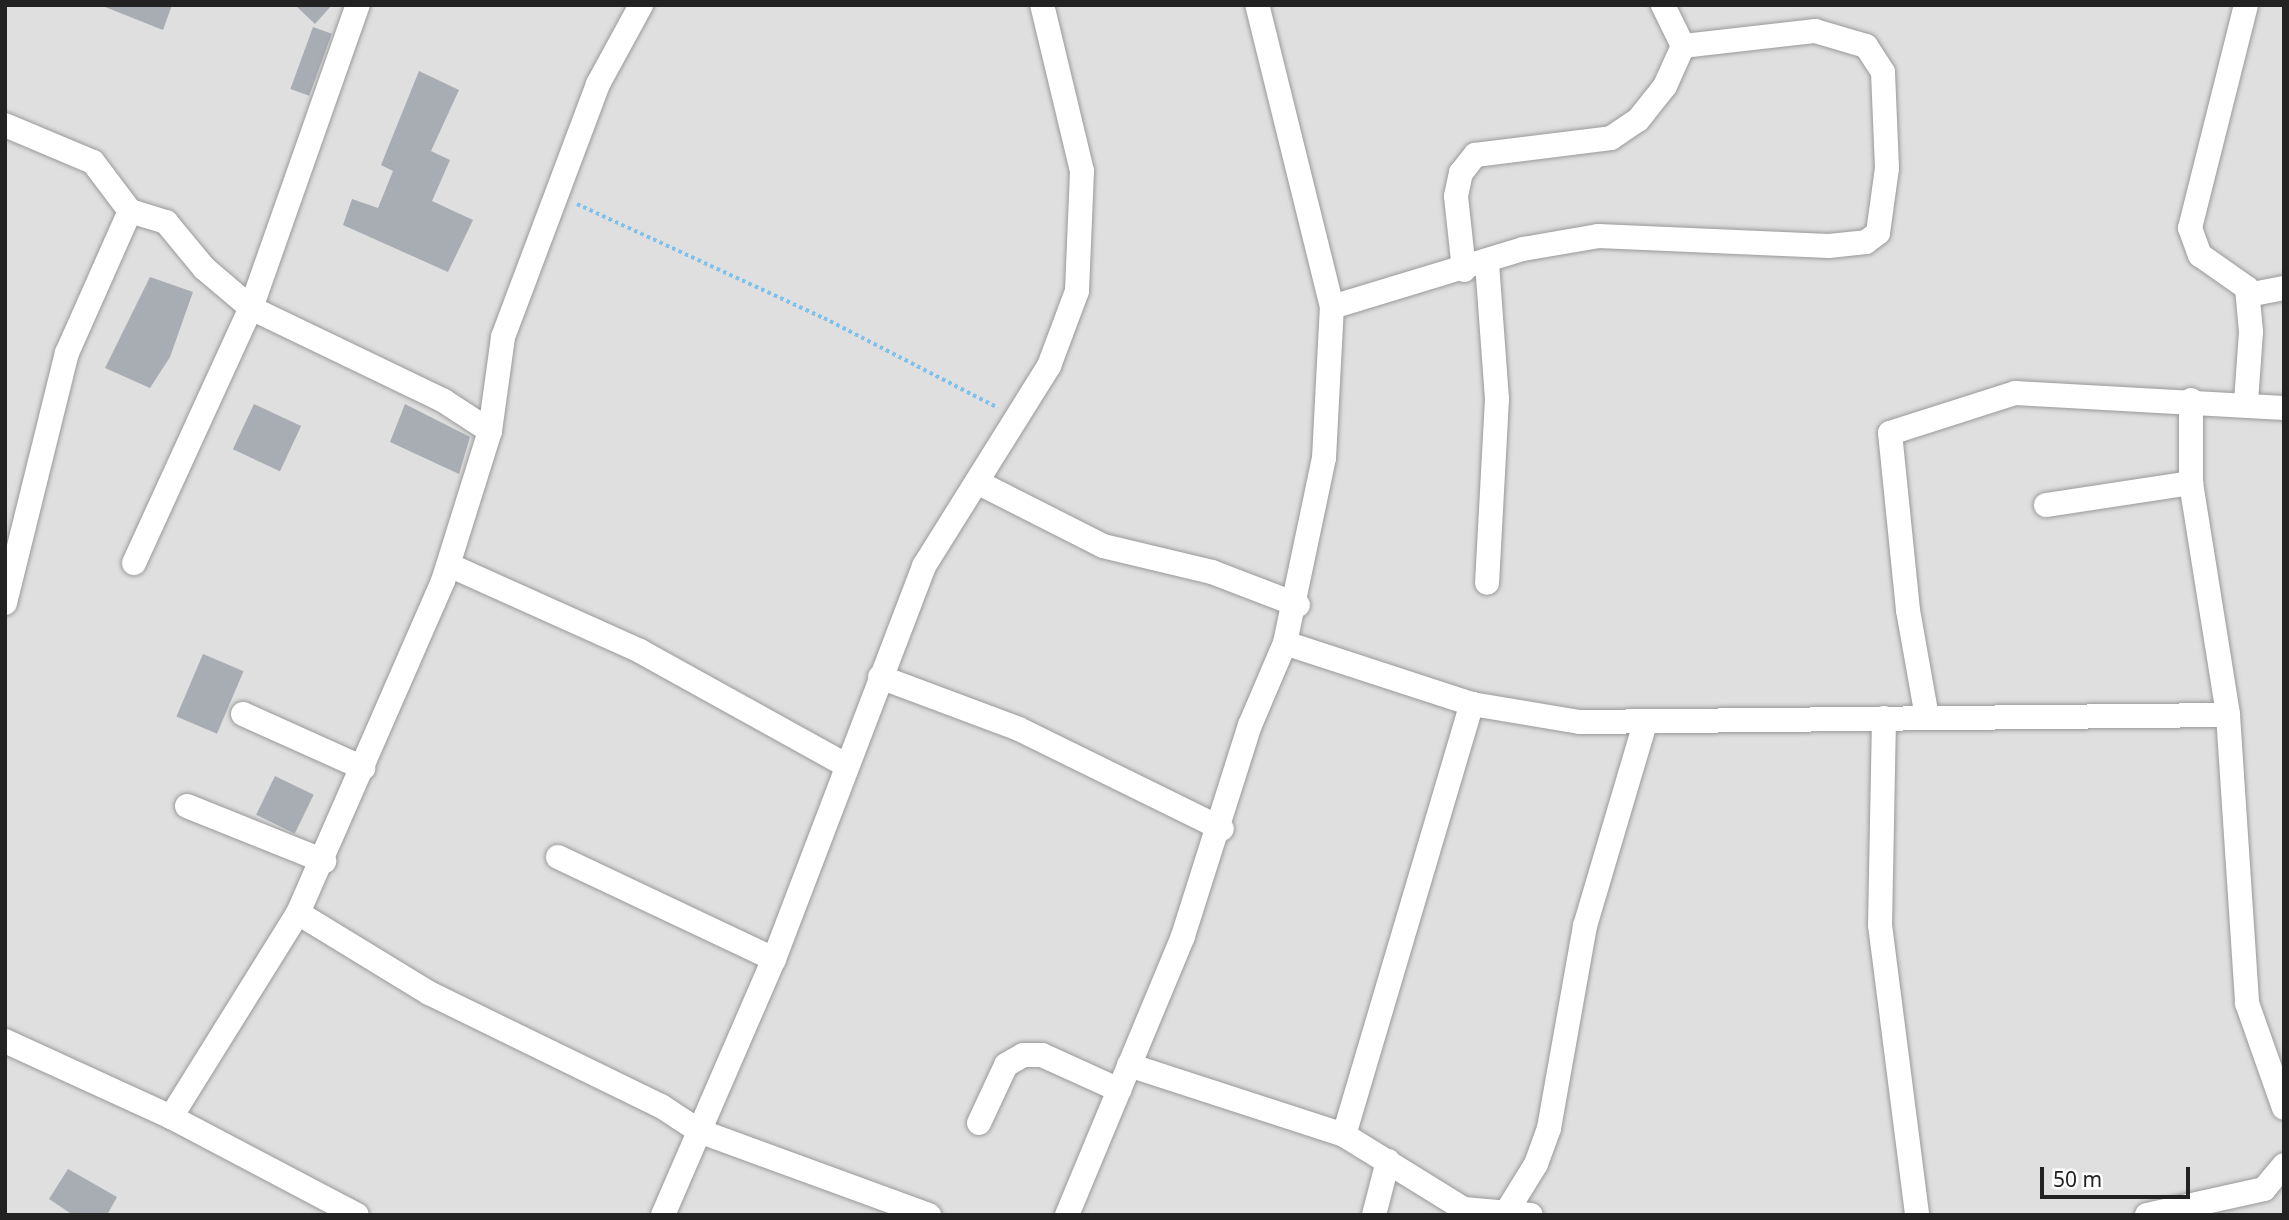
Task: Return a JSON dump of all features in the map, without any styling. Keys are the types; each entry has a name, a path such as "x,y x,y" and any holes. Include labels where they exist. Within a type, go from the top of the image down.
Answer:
{"street":[{"path":"134,563 251,308 358,5"},
{"path":"663,1215 774,959 844,764 924,566 1049,366 1072,303 1084,225 1082,171 1042,5"},
{"path":"1068,1215 1222,829 1250,724 1285,643 1298,605 1324,458 1332,307 1257,5"},
{"path":"1487,583 1497,399 1475,267 1456,196 1461,173 1475,155 1611,138 1638,120 1665,86 1682,46 1663,5"},
{"path":"2246,5 2190,228 2200,255 2233,276 2248,295 2246,401"},
{"path":"171,1117 298,912 324,861 449,565 490,430 503,337 559,195 598,84 633,10"},
{"path":"1332,307 1475,267 1523,249 1598,236 1829,246 1866,242 1878,233 1887,167 1884,83 1866,46 1815,31 1682,46"},
{"path":"5,125 93,162 130,211 166,222 204,268 251,308 444,401 490,430"},
{"path":"5,603 67,353 130,211"},
{"path":"2248,295 2284,288"},
{"path":"1927,717 1908,610 1890,433 2015,393 2246,401 2284,408"},
{"path":"2191,400 2191,483 2228,715 2247,1003 2284,1108"},
{"path":"977,482 1103,546 1212,572 1298,605"},
{"path":"2046,505 2191,483"},
{"path":"449,565 640,651 844,764"},
{"path":"1285,643 1472,704 1580,722 1646,724 1927,717 2228,715"},
{"path":"880,677 1019,729 1222,829"},
{"path":"1344,1135 1472,704"},
{"path":"243,714 363,768"},
{"path":"1884,718 1880,925 1917,1215"},
{"path":"1507,1212 1536,1164 1549,1128 1585,926 1646,724"},
{"path":"187,806 324,861"},
{"path":"558,857 774,959"},
{"path":"298,912 429,993 661,1106 699,1131 929,1215"},
{"path":"5,1041 171,1117 357,1215"},
{"path":"979,1123 1006,1065 1023,1055 1042,1055 1119,1090"},
{"path":"1129,1065 1344,1135 1464,1212 1531,1215"},
{"path":"1374,1215 1388,1161"},
{"path":"2147,1215 2264,1189 2284,1165"}],"path":[{"path":"559,195 824,318 1017,418"}],"shaded area":[{"path":"5,5 2284,5 2284,1215 5,1215"}],"building":[{"path":"100,5 172,5 163,30"},
{"path":"295,5 332,5 315,24"},
{"path":"313,27 332,34 309,96 290,89"},
{"path":"419,71 459,90 431,151 450,160 432,201 473,220 448,272 343,225 352,199 378,208 393,171 381,165"},
{"path":"150,277 193,292 170,357 150,388 105,368"},
{"path":"254,404 301,426 280,471 233,449"},
{"path":"405,404 470,437 459,474 390,442"},
{"path":"203,654 244,671 217,734 176,717"},
{"path":"275,776 314,795 295,833 256,815"},
{"path":"68,1169 117,1197 107,1215 73,1215 49,1199"}]}
